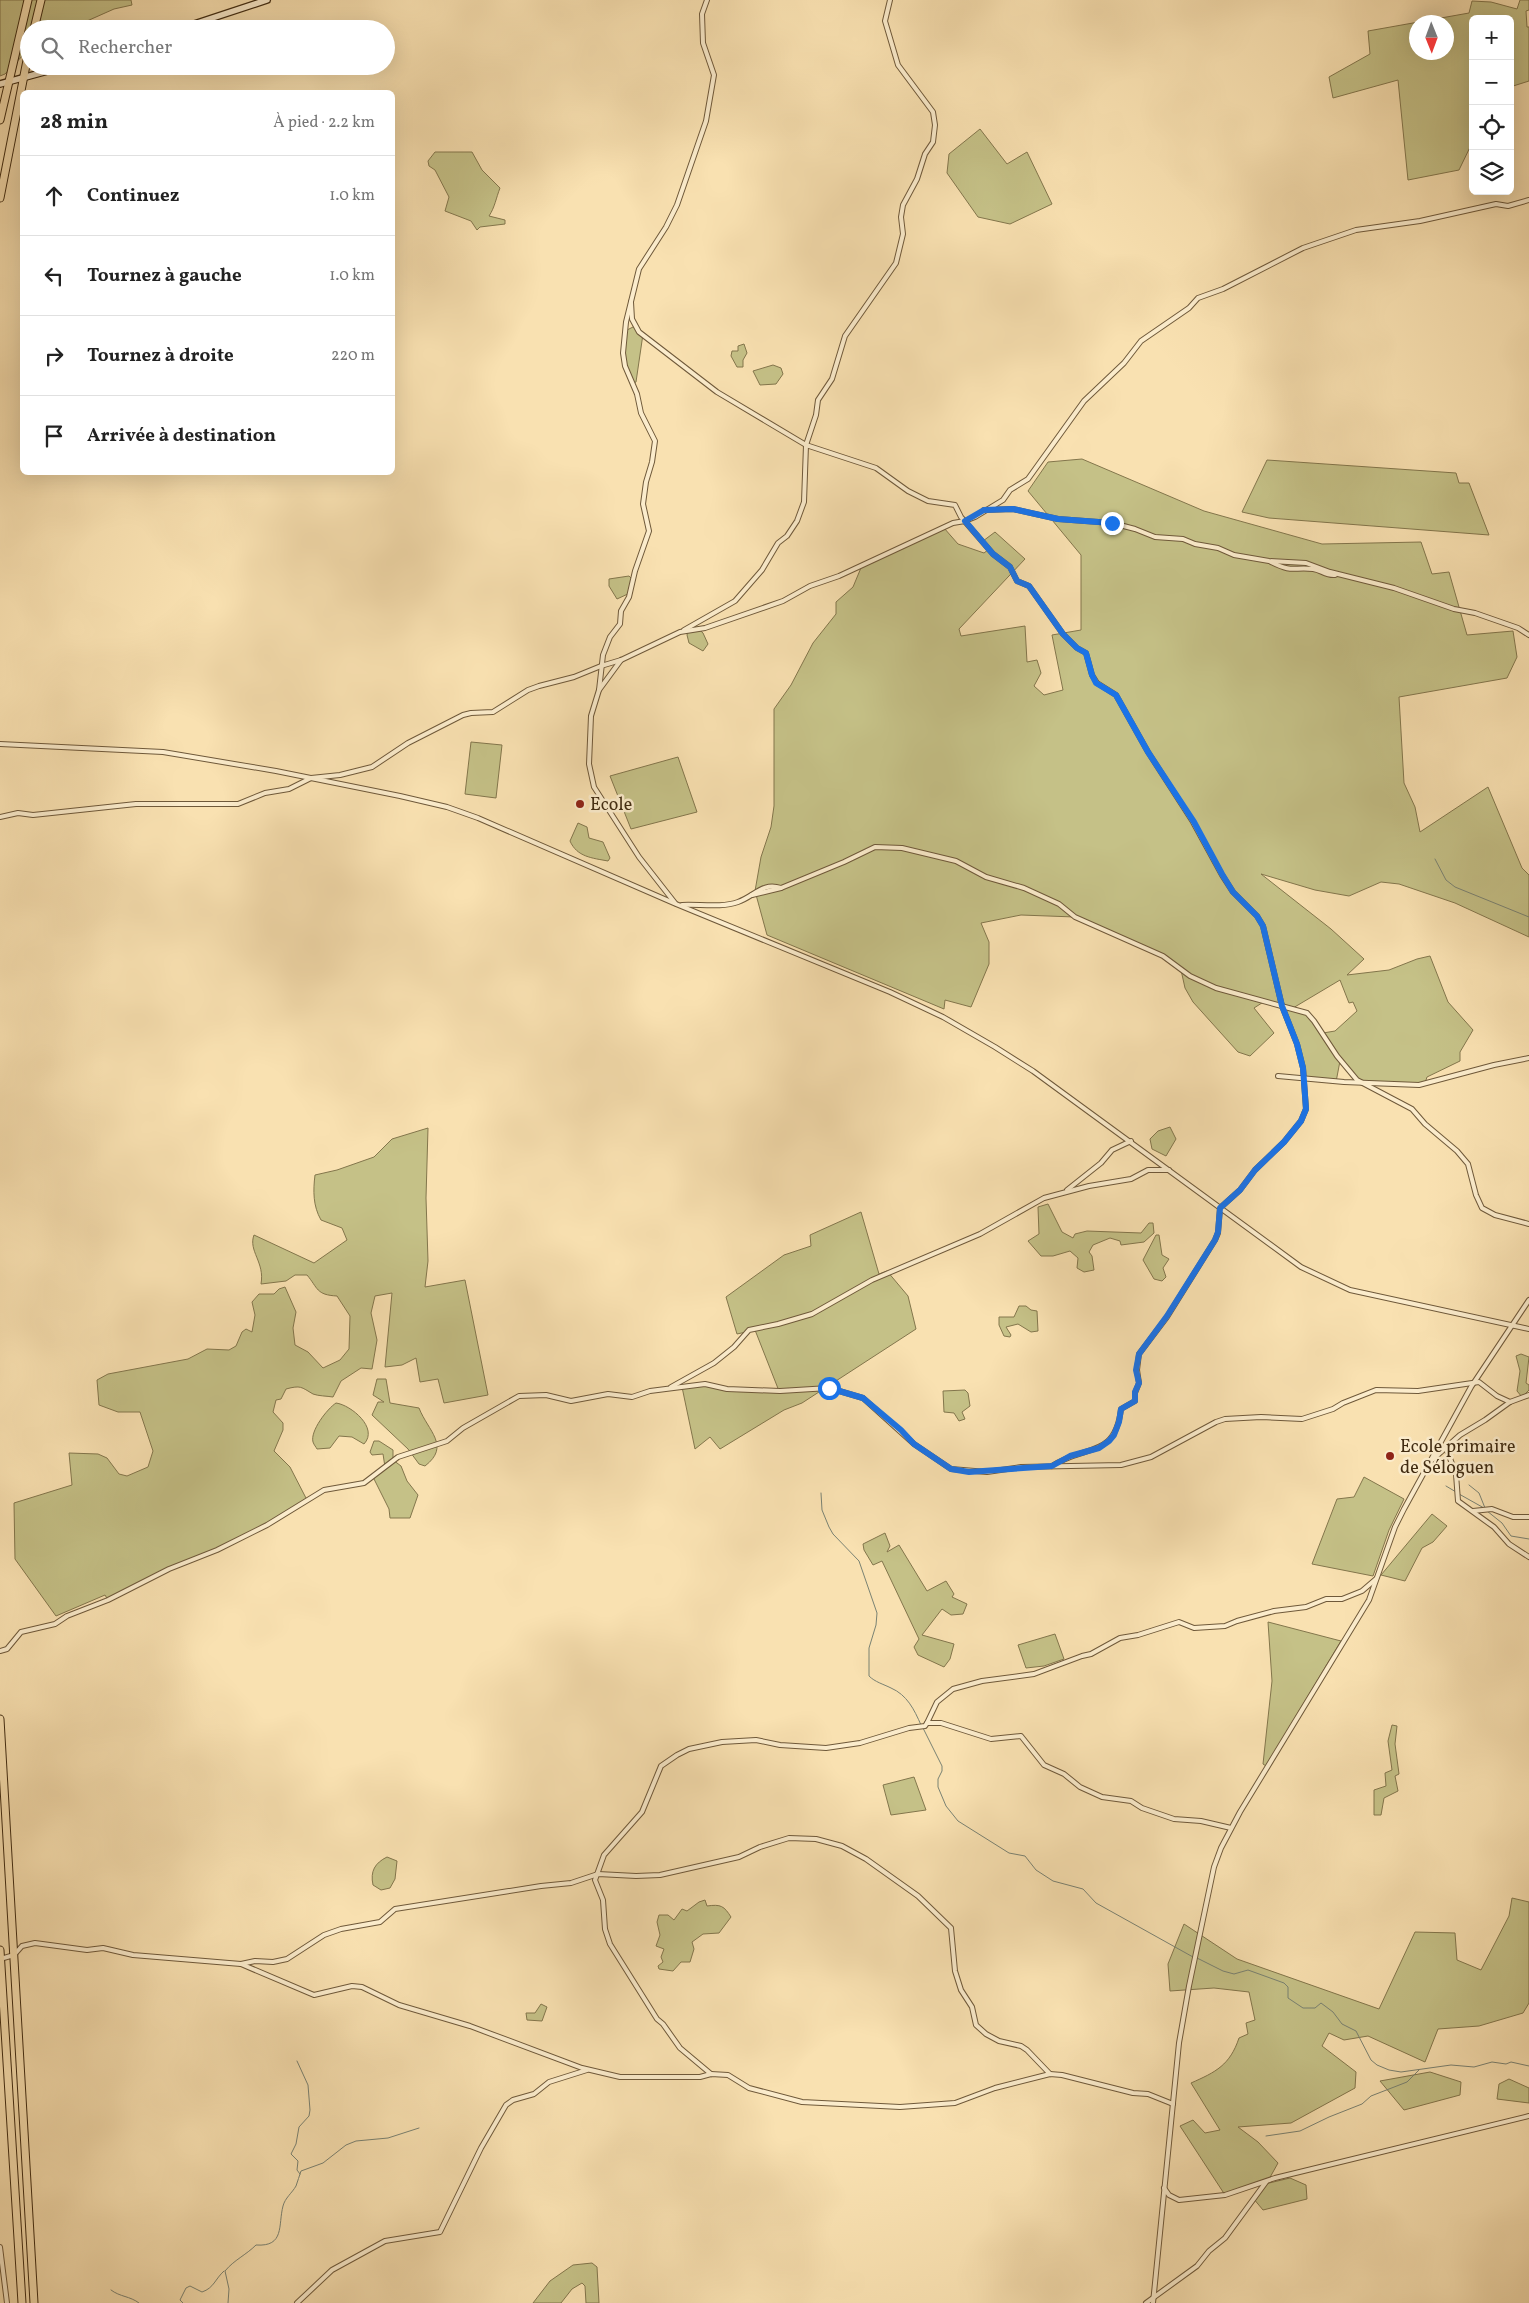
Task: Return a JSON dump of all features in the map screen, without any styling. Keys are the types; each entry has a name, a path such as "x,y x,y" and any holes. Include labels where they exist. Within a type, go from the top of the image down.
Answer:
{"highway":[{"path":"22,20 28,0"},
{"path":"36,20 41,0"},
{"path":"0,120 4,83 20,28"},
{"path":"0,198 23,75"},
{"path":"0,1719 34,2303"},
{"path":"0,1950 22,2303"}],"street":[{"path":"206,20 267,0"},
{"path":"678,905 639,857 594,787 589,764 589,749 591,716 599,690 601,666 610,637 620,624 621,611 630,597 635,571 649,531 643,504 655,441 641,413 637,394 625,366 623,353 626,322 638,269 666,226 677,205 706,121 714,75 703,43 702,14 707,0"},
{"path":"0,817 18,813 33,815 136,804 238,804 265,794 289,789 311,778 340,775 372,767 408,743 451,720 471,713 493,712 528,690 574,677 621,660 680,632 735,601 769,562 778,543 790,533 797,521 804,502 806,444 816,415 818,400 832,379 846,336 896,263 903,234 901,217 903,205 934,135 933,112 905,77 894,54 885,21 890,0"},
{"path":"4,83 33,75"},
{"path":"680,632 705,628 783,601 810,586 838,576 953,523 965,521 1003,500 1010,490 1033,474 1084,401 1124,363 1141,341 1189,308 1198,298 1223,289 1303,248 1356,230 1420,221 1496,204 1508,206 1529,200"},
{"path":"631,302 632,320 640,332 717,392 806,444 876,468 908,491 928,501 955,505 965,521 993,554 1010,567 1017,581 1029,586 1063,634 1077,648 1086,653 1096,683 1116,695 1148,752 1194,822 1233,892 1257,916 1263,926 1282,1006 1297,1044 1304,1079 1307,1104 1301,1121 1271,1156 1255,1170 1240,1190 1220,1208 1218,1232 1215,1240 1167,1316 1139,1354 1136,1370 1139,1383 1135,1392 1135,1401 1121,1409 1114,1435 1099,1448 1070,1456 1052,1466"},
{"path":"984,510 1013,509 1058,519 1112,523 1155,537 1178,538 1195,544 1218,548 1234,555 1269,561 1306,563 1394,588 1454,609 1475,613 1518,628 1529,635"},
{"path":"1269,561 1288,570 1316,569 1325,574 1340,574"},
{"path":"599,690 621,660"},
{"path":"0,744 163,752 311,778 448,807 522,836 678,905 890,992 944,1017 996,1047 1131,1141 1301,1266 1350,1290 1529,1329"},
{"path":"678,905 730,904 766,886 781,888 875,847 902,848 956,861 986,877 1024,888 1059,904 1075,917 1162,956 1190,976 1216,988 1307,1013 1337,1056 1361,1083 1412,1109 1425,1124 1457,1151 1468,1164 1476,1195 1482,1208 1529,1224"},
{"path":"1278,1076 1361,1083 1419,1085 1494,1065 1529,1058"},
{"path":"1065,1192 1101,1163 1112,1150 1131,1141"},
{"path":"668,1388 714,1363 734,1347 749,1330 812,1314 872,1280 954,1246 1007,1220 1029,1204 1065,1192 1131,1179 1148,1170 1169,1170"},
{"path":"1153,2303 1180,2043 1189,1986 1214,1867 1231,1828 1347,1640 1369,1600 1395,1527 1474,1381 1504,1334 1513,1325 1529,1300"},
{"path":"0,1651 7,1649 22,1632 55,1624 67,1616 108,1600 169,1569 218,1550 266,1525 324,1490 364,1483 398,1457 447,1441 463,1428 519,1396 546,1396 571,1401 608,1394 632,1397 650,1391 705,1384 727,1389 780,1391 829,1388 863,1398 901,1430 914,1444 951,1469 987,1472 1014,1467 1122,1466 1152,1457 1216,1422 1248,1417 1302,1419 1333,1409 1343,1402 1376,1390 1418,1391 1448,1388 1474,1381 1483,1384 1497,1396 1510,1402"},
{"path":"1430,1461 1460,1435 1510,1402 1529,1395"},
{"path":"1446,1448 1456,1474 1458,1501 1494,1527 1509,1544 1529,1557"},
{"path":"1471,1511 1492,1510 1513,1517 1529,1517"},
{"path":"927,1724 938,1702 953,1689 990,1680 1034,1674 1091,1654 1120,1638 1138,1635 1179,1622 1194,1628 1225,1626 1274,1611 1306,1607 1326,1599 1342,1598 1362,1591 1378,1578"},
{"path":"711,2074 674,2043 663,2024 653,2014 612,1948 605,1929 602,1900 595,1880 604,1855 632,1826 642,1812 661,1766 677,1754 703,1746 743,1740 764,1741 797,1747 826,1748 844,1746 909,1728 941,1723 991,1739 1022,1736 1044,1765 1064,1774 1080,1786 1102,1797 1131,1801 1142,1808 1174,1819 1201,1821 1231,1828"},
{"path":"0,1958 14,1955 22,1946 35,1943 87,1950 103,1948 133,1954 241,1964 255,1961 273,1962 286,1959 324,1935 341,1929 380,1922 395,1909 533,1887 571,1883 598,1874 660,1875 739,1857 783,1838 816,1839 842,1846 866,1859 918,1896 951,1928 955,1971 961,1990 974,2011 976,2025 986,2034 999,2041 1021,2046 1050,2074"},
{"path":"241,1964 314,1995 352,1986 362,1987 399,2005 470,2026 589,2070 620,2077 728,2075 749,2088 802,2102 900,2107 955,2103 995,2088 1050,2074 1074,2076 1133,2093 1148,2094 1173,2104"},
{"path":"297,2303 332,2270 385,2241 440,2232 480,2148 506,2105 513,2100 534,2094 549,2082 589,2070"},
{"path":"1164,2188 1174,2199 1225,2195 1268,2181 1529,2116"},
{"path":"1146,2303 1196,2266 1209,2251 1226,2238 1268,2181"},
{"path":"0,2246 6,2303"}],"shaded area":[{"path":"0,0 131,0 132,5 114,9 89,20 20,20 20,58 5,74 0,76"},
{"path":"1520,0 1529,0 1529,10 1526,11 1527,27 1529,27 1529,81 1514,86 1514,15 1469,15 1469,149 1459,170 1408,180 1398,80 1333,98 1329,77 1370,54 1368,31 1409,23 1409,60 1454,60 1454,16 1469,13 1472,1 1491,2 1517,9"},
{"path":"980,129 1007,164 1027,152 1052,204 1010,224 978,217 947,173 949,154"},
{"path":"435,152 472,152 482,170 500,188 489,216 505,220 505,224 480,227 477,230 471,221 445,211 449,197 435,170 429,166 428,161"},
{"path":"635,326 643,334 636,382 632,384 625,366 625,331"},
{"path":"744,344 747,353 743,360 743,367 737,367 731,356 732,351 738,351 738,346"},
{"path":"773,365 781,368 783,374 776,384 760,385 753,371"},
{"path":"1082,459 1204,511 1322,544 1421,542 1432,574 1449,572 1467,635 1513,631 1517,657 1507,678 1399,697 1404,783 1415,807 1420,832 1488,787 1522,868 1529,875 1529,937 1455,903 1399,884 1381,882 1349,896 1315,890 1261,874 1331,929 1364,959 1347,975 1389,970 1430,956 1448,1002 1473,1030 1460,1052 1460,1061 1427,1077 1425,1083 1361,1083 1340,1061 1336,1082 1304,1079 1297,1044 1282,1006 1265,1001 1254,1008 1274,1033 1250,1056 1238,1052 1193,1002 1185,988 1181,970 1163,956 1075,917 1021,915 981,923 989,942 989,964 971,1007 945,1000 944,1009 767,935 755,891 761,857 771,827 774,806 774,709 791,685 813,643 836,614 836,602 853,587 863,563 944,528 958,544 984,553 989,549 983,541 995,532 1025,559 959,629 961,636 1025,626 1027,662 1037,660 1041,673 1034,686 1044,695 1063,690 1052,635 1081,630 1081,555 1028,491 1048,462","holes":["1340,980 1349,1003 1353,1002 1357,1011 1335,1031 1323,1033 1307,1013 1293,1008"]},
{"path":"1267,460 1456,473 1459,483 1469,483 1489,535 1269,518 1242,512"},
{"path":"629,576 632,579 630,593 617,599 609,586 609,579"},
{"path":"694,625 703,633 708,644 703,651 689,643 687,635 689,627"},
{"path":"471,742 502,745 496,798 465,794"},
{"path":"678,757 697,812 631,829 610,776"},
{"path":"578,823 587,827 589,838 603,842 610,858 608,861 581,854 573,846 570,841"},
{"path":"1170,1127 1176,1139 1166,1156 1152,1149 1150,1139 1158,1131"},
{"path":"428,1128 426,1198 428,1261 425,1287 465,1280 488,1395 444,1403 438,1379 420,1382 416,1358 402,1365 385,1367 392,1293 375,1296 371,1313 377,1340 372,1369 361,1368 341,1381 333,1397 315,1395 303,1388 295,1387 286,1389 281,1399 276,1400 273,1412 283,1423 283,1430 274,1451 290,1467 307,1500 267,1525 217,1550 169,1569 108,1600 105,1595 56,1616 15,1559 14,1503 72,1485 69,1453 98,1454 107,1458 119,1474 127,1476 148,1467 153,1451 140,1412 118,1412 99,1405 97,1380 108,1374 188,1359 207,1349 229,1350 236,1346 242,1332 246,1329 252,1332 255,1315 252,1302 259,1294 274,1294 279,1289 285,1287 296,1312 293,1328 295,1345 308,1352 323,1368 340,1360 349,1349 350,1316 337,1296 321,1292 307,1275 295,1275 286,1281 261,1284 261,1269 253,1246 254,1235 314,1263 347,1240 342,1228 321,1220 318,1215 314,1198 315,1175 337,1170 374,1157 392,1139"},
{"path":"1048,1204 1062,1232 1073,1238 1075,1234 1087,1231 1141,1233 1149,1223 1153,1223 1154,1233 1144,1242 1121,1245 1120,1241 1110,1238 1093,1245 1089,1252 1092,1256 1094,1270 1084,1272 1077,1268 1078,1258 1070,1251 1053,1256 1041,1256 1028,1241 1039,1234 1038,1207"},
{"path":"861,1212 879,1274 887,1271 908,1296 916,1329 802,1403 784,1410 720,1449 710,1437 695,1449 682,1387 696,1384 727,1389 779,1391 755,1330 737,1334 726,1297 784,1255 811,1246 810,1235"},
{"path":"1156,1235 1159,1235 1162,1255 1169,1259 1163,1268 1166,1277 1162,1281 1154,1279 1143,1260"},
{"path":"1019,1306 1026,1306 1031,1310 1037,1311 1038,1331 1031,1332 1018,1324 1006,1327 1011,1335 1010,1337 1004,1336 999,1325 999,1317 1014,1317"},
{"path":"1521,1354 1529,1357 1526,1383 1529,1385 1529,1390 1522,1397 1517,1391 1520,1371 1516,1356"},
{"path":"377,1379 386,1379 390,1403 419,1408 432,1431 437,1445 436,1452 433,1459 425,1466 419,1464 408,1449 372,1415 378,1402 384,1402 373,1395"},
{"path":"965,1390 968,1393 970,1406 962,1412 965,1419 959,1421 954,1413 944,1412 943,1391"},
{"path":"336,1403 349,1408 361,1418 366,1425 368,1438 364,1444 352,1437 339,1436 330,1448 317,1449 313,1442 314,1432 324,1415"},
{"path":"374,1441 379,1441 393,1450 393,1460 401,1466 407,1481 418,1495 410,1518 390,1518 389,1509 373,1477 385,1467 383,1454 372,1455 370,1452"},
{"path":"1364,1477 1404,1499 1389,1530 1373,1576 1312,1564 1337,1499 1354,1497"},
{"path":"1432,1514 1447,1526 1433,1542 1422,1548 1405,1581 1381,1575"},
{"path":"885,1533 890,1546 887,1552 899,1545 927,1591 946,1581 954,1594 952,1597 967,1604 963,1614 951,1615 942,1609 922,1635 954,1644 950,1659 944,1667 918,1655 914,1647 919,1639 882,1561 873,1565 864,1550 863,1544"},
{"path":"1268,1622 1341,1641 1266,1766 1263,1764 1272,1681"},
{"path":"1055,1634 1064,1659 1044,1666 1026,1668 1018,1645"},
{"path":"1392,1725 1397,1726 1395,1744 1399,1774 1395,1776 1398,1791 1384,1798 1381,1815 1374,1815 1374,1790 1386,1786 1385,1773 1392,1770 1388,1741"},
{"path":"914,1777 926,1810 891,1815 883,1785"},
{"path":"387,1857 397,1861 395,1879 390,1888 381,1890 373,1885 372,1876 374,1868"},
{"path":"1512,1898 1529,1902 1529,2003 1523,2013 1479,2026 1438,2029 1425,2062 1368,2036 1344,2040 1329,2033 1322,2046 1356,2072 1355,2088 1291,2123 1238,2127 1258,2142 1278,2163 1268,2181 1225,2195 1180,2126 1193,2120 1205,2133 1220,2130 1191,2083 1221,2066 1231,2055 1239,2038 1248,2034 1246,2023 1255,2020 1249,1992 1214,1988 1170,1991 1168,1964 1184,1924 1237,1959 1379,2009 1415,1932 1455,1933 1457,1960 1481,1970 1509,1916"},
{"path":"705,1900 707,1906 716,1905 722,1907 731,1917 719,1933 703,1934 692,1942 694,1949 690,1962 681,1962 673,1971 659,1969 658,1966 663,1962 661,1957 664,1949 656,1946 660,1935 657,1922 659,1915 668,1915 674,1920 682,1909 687,1911"},
{"path":"541,2004 547,2007 542,2021 527,2020 526,2013 535,2013"},
{"path":"1430,2072 1461,2082 1460,2095 1404,2110 1380,2081"},
{"path":"1509,2079 1529,2088 1529,2103 1497,2099 1499,2084"},
{"path":"1290,2178 1306,2185 1307,2199 1263,2210 1253,2198 1265,2184"},
{"path":"592,2263 597,2267 599,2303 586,2303 585,2286 582,2283 572,2289 561,2303 533,2303 550,2281 573,2265"}],"waterway":[{"path":"1435,859 1446,880 1455,887 1529,917"},
{"path":"1469,1485 1479,1493 1485,1508"},
{"path":"1446,1486 1456,1492"},
{"path":"821,1493 822,1510 829,1527 833,1534 859,1561 877,1613 876,1625 869,1648 869,1676 901,1694 913,1708 921,1725"},
{"path":"1459,1494 1484,1508"},
{"path":"1487,1511 1502,1523 1511,1536 1529,1539"},
{"path":"923,1728 942,1766 938,1787 946,1806 958,1821 1009,1853 1025,1856 1036,1870 1053,1881 1083,1889 1096,1903 1193,1957"},
{"path":"1197,1958 1223,1971 1234,1974 1248,1970 1284,1983 1288,1987 1288,1998 1303,2008 1315,2008 1321,2003 1333,2012 1342,2024 1356,2031 1371,2060 1389,2070 1401,2072 1451,2065 1474,2067 1492,2062 1506,2064 1511,2062 1529,2066"},
{"path":"297,2061 308,2085 310,2110 309,2116 299,2127 296,2144 291,2154 298,2161 297,2170 300,2174"},
{"path":"1266,2136 1300,2131 1362,2104 1371,2096 1407,2082 1419,2070"},
{"path":"228,2303 229,2289 225,2271 256,2245 265,2245 276,2239 284,2203 296,2186 301,2171 323,2163 346,2145 356,2141 388,2138 419,2128"},
{"path":"183,2303 180,2300 186,2288 190,2286 202,2292 212,2286 224,2271"},
{"path":"111,2290 139,2303"}],"place":[{"name":"Ecole","path":"580,804"},
{"name":"Ecole primaire de Séloguen","path":"1390,1456"}],"route":[{"path":"829,1388 855,1394 863,1398 880,1411 914,1444 951,1469 987,1472 1014,1467 1052,1466 1070,1456 1099,1448 1114,1435 1121,1409 1133,1404 1135,1401 1135,1392 1139,1383 1136,1370 1139,1354 1167,1316 1215,1240 1218,1232 1218,1213 1220,1208 1240,1190 1255,1170 1284,1142 1304,1116 1307,1104 1303,1068 1297,1044 1282,1006 1263,926 1257,916 1233,892 1213,860 1194,822 1176,797 1166,776 1148,752 1116,695 1096,683 1086,653 1077,648 1063,634 1029,586 1017,581 1010,567 993,554 965,521 984,510 1013,509 1058,519 1079,519 1112,523"}]}
